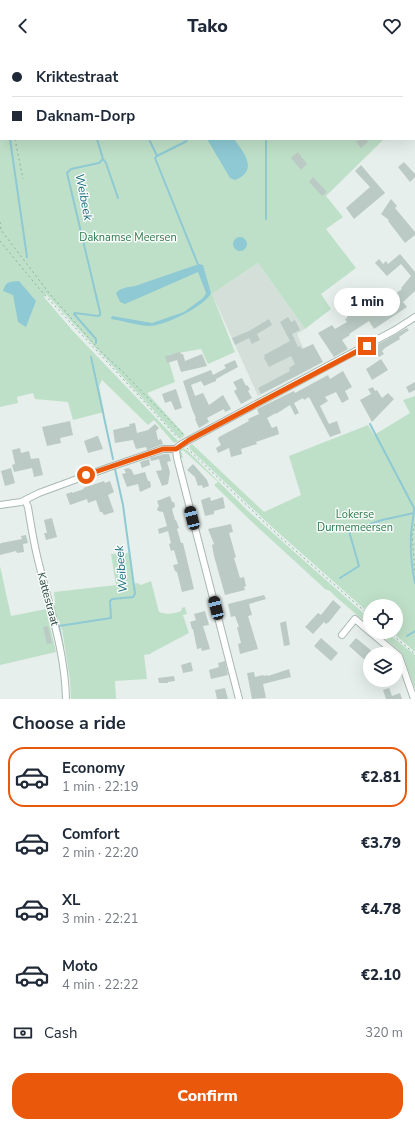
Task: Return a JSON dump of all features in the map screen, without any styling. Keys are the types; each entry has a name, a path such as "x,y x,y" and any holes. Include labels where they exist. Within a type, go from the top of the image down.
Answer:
{"street":[{"path":"0,505 21,502 39,493 163,449 176,449 189,440 395,330 415,317"},
{"path":"176,449 177,458 239,699"},
{"name":"Kattestraat","path":"25,500 28,507 39,564 60,644 66,699"},
{"path":"342,634 355,619 363,626"},
{"path":"378,639 399,656 414,699"}],"path":[{"path":"15,140 24,179"},
{"path":"0,222 1,230 49,293 102,353 119,368 189,440"},
{"path":"0,241 46,297 183,444 279,536 363,610"},
{"path":"415,524 412,534 415,573"},
{"path":"397,639 415,654"}],"shaded area":[{"path":"258,263 305,329 297,334 312,368 258,396 212,294"}],"green space":[{"name":"Daknamse Meersen","path":"0,140 383,140 326,196 343,217 326,229 356,268 321,294 331,309 305,329 258,263 212,294 235,352 208,364 201,349 167,355 175,382 147,393 185,435 180,439 46,294 44,297 72,330 178,441 174,443 154,420 148,425 102,380 99,386 104,412 73,420 68,402 35,399 33,393 17,397 18,403 0,407"},
{"name":"Lokerse Durmemeersen","path":"415,396 415,652 400,639 403,639 403,599 363,599 363,608 272,527 190,449 189,446 192,444 264,512 301,495 289,456 368,425 374,435 410,413 403,400"},
{"path":"183,448 188,451 248,511 363,613 363,620 330,591 325,589 250,520 214,485 218,482 183,450 181,451 183,458 181,458 179,452"},
{"path":"129,553 133,584 137,583 141,585 151,581 159,612 165,614 173,613 181,611 182,608 185,607 187,614 183,615 189,633 151,654 144,655 147,679 115,681 116,699 71,699 70,680 62,629 51,603 55,603 54,592 116,585 111,554"},
{"path":"0,566 11,616 46,609 56,652 0,665"},
{"path":"385,639 395,639 415,655 415,689 403,656 403,647 395,647"}],"water":[{"path":"208,140 235,140 245,155 248,166 246,171 242,176 235,180 230,178"},
{"path":"240,237 245,239 247,244 245,249 240,251 235,249 233,244 235,239"},
{"path":"199,264 203,265 211,293 201,304 193,309 183,315 163,323 148,326 111,319 112,316 152,323 184,312 203,298 206,293 198,272 125,304 120,302 116,293 123,288 138,285"},
{"path":"19,281 36,301 26,327 18,322 13,295 3,291 5,285 8,283"}],"building":[{"path":"359,140 367,140 368,142 361,148 356,142"},
{"path":"298,152 307,164 301,170 291,158"},
{"path":"404,162 415,174 415,177 410,182 398,167"},
{"path":"361,165 385,193 354,219 346,208 370,187 355,171"},
{"path":"313,177 327,192 322,196 309,182"},
{"path":"391,199 397,206 395,208 415,232 415,235 405,243 388,221 389,220 381,214"},
{"path":"400,254 415,272 415,291 403,302 407,307 374,329 369,321 349,334 350,335 342,340 348,349 334,357 318,333 332,325 335,329 347,322 345,319 347,318 349,312 354,312 363,305 364,307 378,298 380,301 391,294 392,296 402,289 401,288 411,276 401,264 387,276 375,263 379,259 383,264 386,261 388,264"},
{"path":"288,317 291,322 295,320 300,330 292,334 298,347 300,346 302,349 313,344 323,362 261,394 258,388 290,371 289,368 295,364 291,356 269,367 264,358 264,355 290,341 280,322"},
{"path":"269,319 272,325 257,334 260,340 252,344 249,338 235,345 232,338 249,331"},
{"path":"407,328 409,330 399,337 400,339 385,348 382,351 384,354 379,357 373,347"},
{"path":"180,352 183,354 185,361 202,354 207,366 181,372 177,360 167,363 165,356"},
{"path":"381,359 388,370 372,380 366,369"},
{"path":"235,360 238,367 216,379 216,381 204,386 201,381 191,385 195,396 203,393 209,405 223,395 231,409 225,412 224,409 207,418 209,422 199,428 183,381 211,370 213,375 226,368 224,365"},
{"path":"343,371 352,387 345,391 349,399 342,403 336,392 325,397 328,401 320,406 329,424 337,421 341,433 330,437 309,397 304,400 303,398 294,403 299,413 295,415 290,405 267,418 272,428 277,426 279,434 256,442 257,444 241,449 242,454 231,457 229,448 218,453 216,448 221,445 218,439 219,437 259,414 257,409 294,391 295,393 328,375 330,379"},
{"path":"242,378 246,386 247,385 250,389 248,391 252,398 241,404 234,391 237,389 233,382"},
{"path":"415,382 415,390 409,393 406,387"},
{"path":"373,387 382,398 388,393 394,399 372,422 360,400 371,394 368,389"},
{"path":"176,389 182,408 175,410 171,401 165,403 162,394"},
{"path":"70,421 73,435 60,438 61,443 47,446 42,427"},
{"path":"135,423 137,433 148,430 155,424 159,428 156,431 158,440 161,439 163,444 147,450 146,447 136,449 133,440 115,443 113,430 130,426 129,424"},
{"path":"97,436 103,449 88,453 84,441"},
{"path":"20,448 21,453 29,451 31,459 39,458 43,475 34,477 32,468 14,472 12,465 15,464 12,450"},
{"path":"169,454 171,461 167,462 170,472 168,484 162,486 156,471 162,470 159,459 151,461 150,458"},
{"path":"149,459 150,465 142,468 140,462"},
{"path":"193,464 207,480 209,486 203,488 202,485 198,486 195,477 187,470"},
{"path":"11,468 15,483 5,486 1,471"},
{"path":"129,468 134,475 145,472 148,481 150,481 151,487 140,492 138,484 127,487 122,474 126,473 124,469"},
{"path":"104,481 105,483 110,481 114,492 108,495 114,512 104,515 100,512 96,500 88,503 87,499 70,505 66,494"},
{"path":"170,496 172,502 174,502 175,507 172,509 179,528 177,529 181,543 183,543 194,589 182,592 177,572 175,571 173,565 178,564 174,550 171,551 168,531 159,534 158,529 167,526 163,512 158,511 157,509 159,506 157,501"},
{"path":"210,497 211,501 223,497 225,508 214,511 214,514 205,516 201,500"},
{"path":"52,518 57,537 46,540 44,533 47,533 44,520"},
{"path":"231,524 233,532 229,533 236,557 234,558 240,578 244,577 246,586 244,587 245,590 225,595 214,556 212,545 214,544 208,529"},
{"path":"26,535 28,543 23,544 24,552 17,553 16,551 0,555 1,543 22,539 21,536"},
{"path":"264,595 266,599 249,604 252,615 248,616 258,649 240,654 238,644 241,643 237,627 239,627 235,616 231,617 228,604"},
{"path":"333,600 341,607 329,622 326,624 324,622 313,634 305,627 318,613 321,615"},
{"path":"205,611 209,625 203,626 210,649 202,651 201,648 197,649 190,622 196,620 194,614"},
{"path":"286,621 290,645 284,646 280,623"},
{"path":"48,626 52,643 47,644 43,627"},
{"path":"321,638 338,653 331,661 314,646"},
{"path":"356,638 367,647 363,647 363,658 349,646"},
{"path":"225,661 228,675 211,679 209,670 219,667 218,663"},
{"path":"191,662 193,671 183,673 181,665"},
{"path":"289,669 291,677 263,684 266,698 252,699 247,673 254,672 255,677 263,675 268,676"},
{"path":"174,676 175,681 159,683 158,678"},
{"path":"225,688 228,699 217,699 215,690"},
{"path":"389,688 392,696 400,693 402,699 386,699 383,690"}],"waterway":[{"path":"10,140 27,257"},
{"name":"Weibeek","path":"96,343 96,339 74,314 98,316 100,315 100,312 67,173 71,169 99,163 103,159 97,140"},
{"path":"149,140 157,156"},
{"path":"187,140 155,158 199,267"},
{"path":"266,140 266,219"},
{"path":"103,159 106,163 118,198"},
{"name":"Weibeek","path":"91,357 113,459"},
{"path":"370,424 414,508 411,548 415,583"},
{"name":"Weibeek","path":"63,648 59,626 111,618 110,601 112,599 133,597 135,594 123,505 115,469"},
{"path":"340,578 359,566 349,531 382,520 414,513"},
{"path":"407,636 415,631"},
{"name":"Weibeek","path":"66,666 68,690"}],"route":[{"path":"86,475 163,449 176,449 189,440 367,346"}]}
